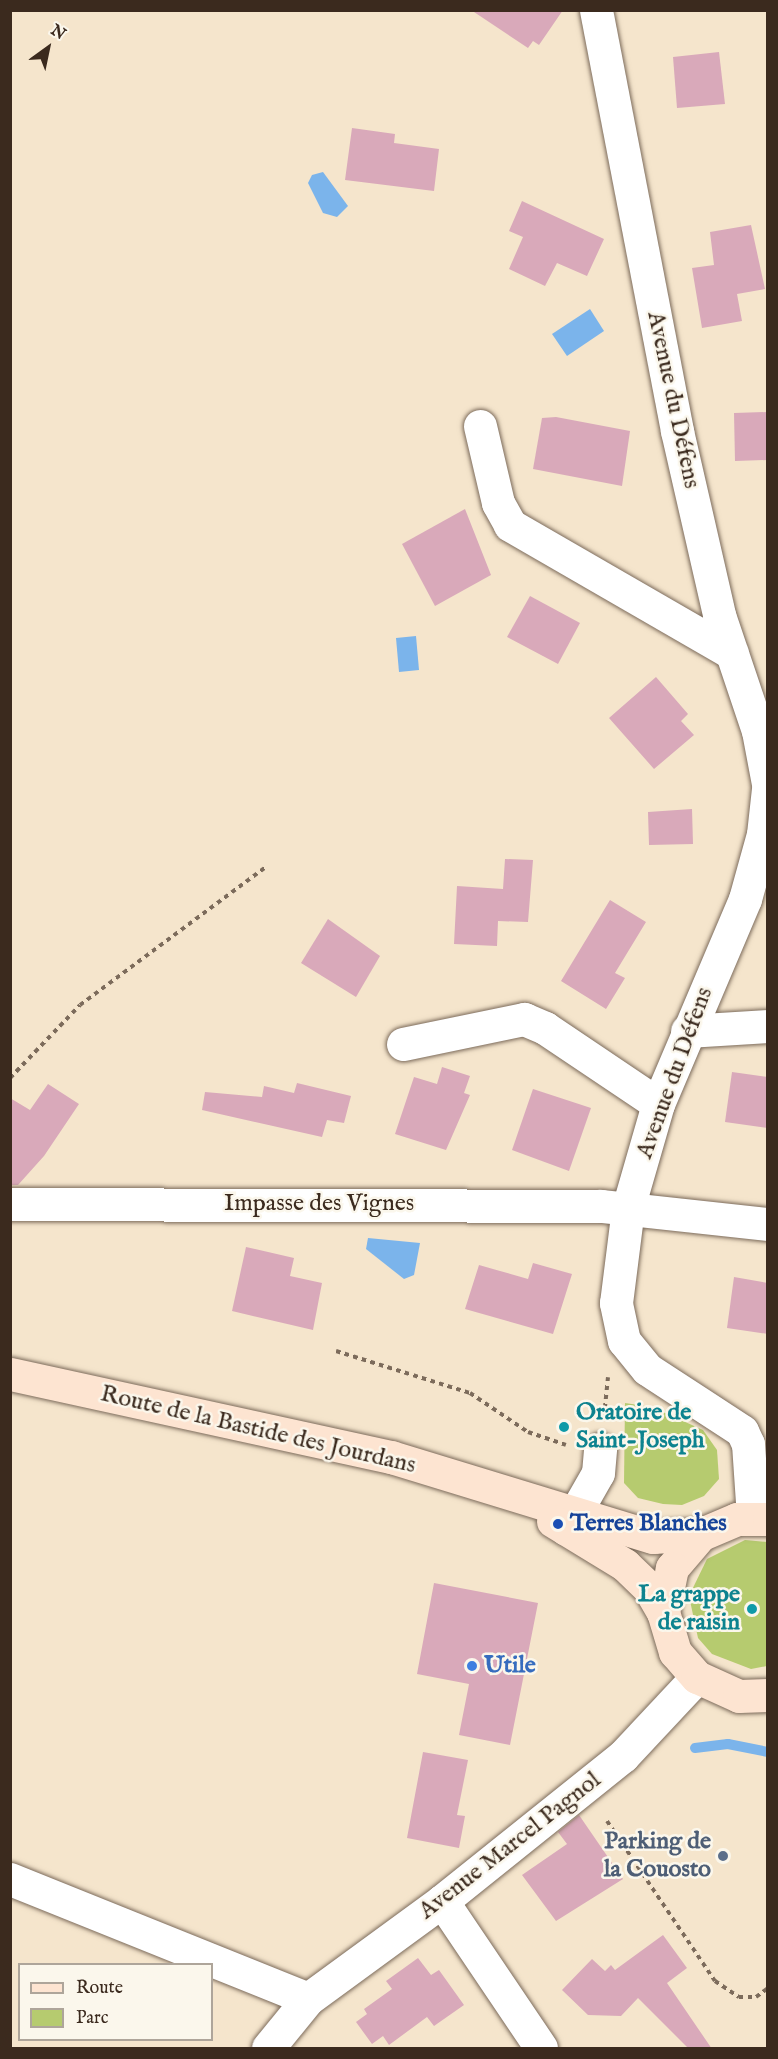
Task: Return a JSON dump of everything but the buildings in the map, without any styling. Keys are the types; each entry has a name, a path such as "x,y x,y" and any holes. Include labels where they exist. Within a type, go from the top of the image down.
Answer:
{"main road":[{"name":"Route de la Bastide des Jourdans","path":"10,1374 391,1457 505,1492 572,1521 653,1537 701,1534 760,1518"},
{"name":"Route de la Bastide des Jourdans","path":"572,1521 639,1577 663,1612"},
{"path":"701,1534 672,1568 663,1612 675,1652 697,1677 739,1696 768,1695"}],"street":[{"name":"Avenue du Défens","path":"605,15 677,431 732,653 758,731 768,786 763,834 745,898 658,1104 628,1208 616,1303 624,1341 662,1381 714,1408 742,1431 748,1444 760,1518"},
{"path":"480,426 498,503 510,525 732,653"},
{"path":"403,1044 506,1022 536,1022 658,1104"},
{"path":"687,1031 768,1026"},
{"name":"Impasse des Vignes","path":"10,1204 628,1208 768,1224"},
{"path":"572,1521 598,1473 600,1449"},
{"name":"Avenue Marcel Pagnol","path":"268,2049 308,1999 442,1901 623,1756 697,1677"},
{"path":"10,1879 308,1999"},
{"path":"442,1901 541,2049"}],"path":[{"path":"10,1078 80,1005 267,866"},
{"path":"336,1351 470,1393 553,1445 600,1449 609,1371"},
{"path":"607,1821 714,1981 739,1997 756,1997 768,1988"}],"green space":[{"path":"625,1403 652,1407 703,1430 717,1450 719,1479 704,1496 682,1505 663,1504 638,1498 624,1483"},
{"path":"745,1540 768,1542 767,1666 751,1669 712,1654 698,1638 689,1596 707,1559"}],"water":[{"path":"323,172 348,206 337,217 323,213 308,183 312,175"},
{"path":"590,309 604,331 567,356 552,334"},
{"path":"416,636 419,670 399,672 396,638"},
{"path":"368,1238 420,1243 414,1275 404,1279 366,1249"}],"waterway":[{"path":"695,1748 728,1744 768,1752"}],"place":[{"name":"Oratoire de Saint-Joseph","path":"564,1427"},
{"name":"Terres Blanches","path":"558,1524"},
{"name":"La grappe de raisin","path":"752,1609"},
{"name":"Utile","path":"472,1666"},
{"name":"Parking de la Couosto","path":"723,1856"}]}
